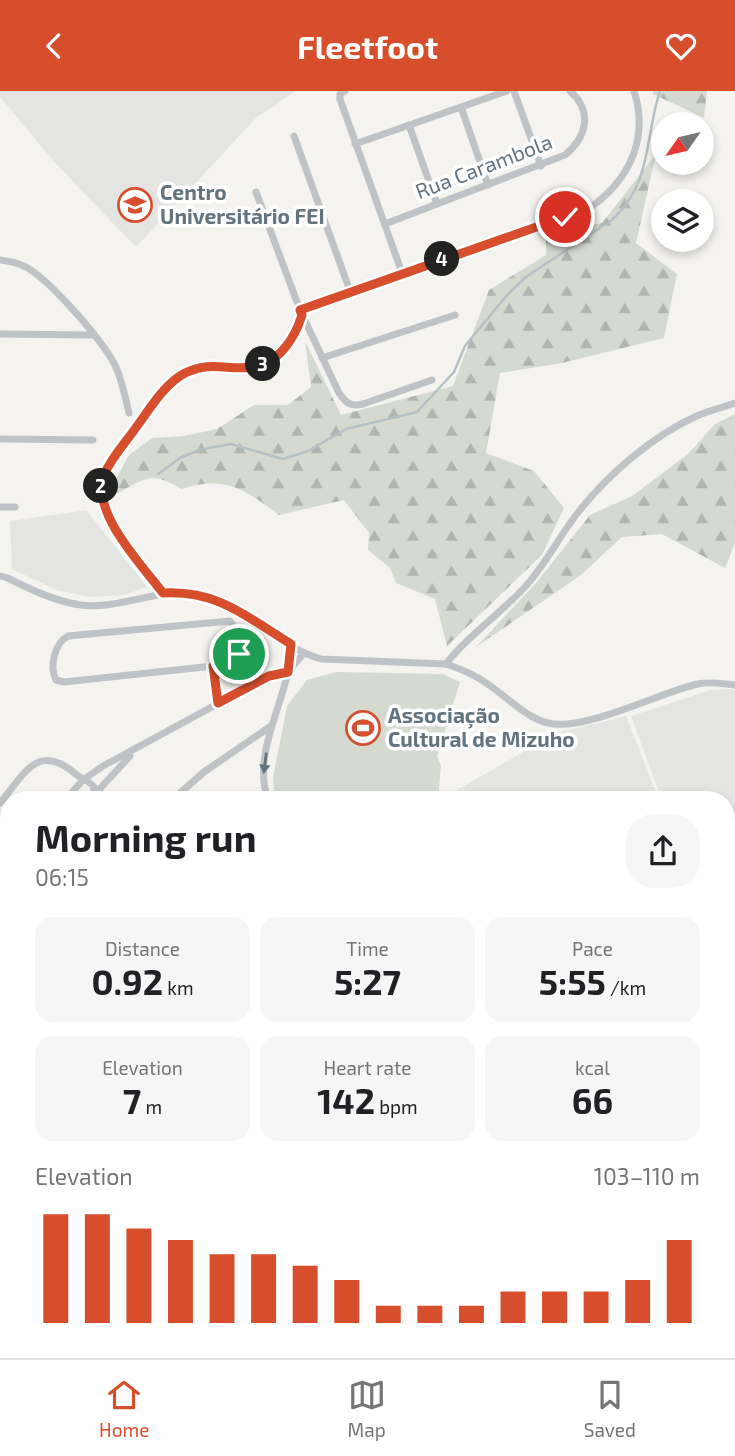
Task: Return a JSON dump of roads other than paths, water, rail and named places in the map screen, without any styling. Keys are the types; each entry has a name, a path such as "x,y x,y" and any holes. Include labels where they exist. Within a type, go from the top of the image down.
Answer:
{"street":[{"path":"355,144 507,91"},
{"path":"514,91 541,166"},
{"name":"Rua Carambola","path":"384,224 565,155 582,134 585,113 578,99 570,91"},
{"path":"301,313 350,291 591,207 600,200 633,158 641,124 635,91"},
{"path":"342,95 355,144 402,274"},
{"path":"461,107 488,185"},
{"path":"409,125 437,204"},
{"path":"294,136 350,291"},
{"path":"256,192 301,313 347,404 355,405 432,380"},
{"path":"0,259 16,263 36,275 93,335 116,368 129,412"},
{"path":"163,593 108,516 101,494 105,472 149,410 174,381 184,374 204,367 262,365 287,346 298,330 301,313"},
{"path":"322,358 455,315"},
{"path":"0,334 93,335"},
{"path":"446,664 523,589 551,555 582,508 622,468 681,425 735,403"},
{"path":"0,439 93,440"},
{"path":"0,507 15,507"},
{"path":"0,576 53,597 82,605 97,605 163,593 188,593 220,601 304,653 332,661 446,664 481,679 534,717 548,723 593,718 697,684 713,682 735,685"},
{"path":"230,621 236,628 239,657 232,664 213,666 58,681 53,674 56,651 62,639 68,636 230,621"},
{"path":"266,791 264,776 271,726 288,672 291,644"},
{"path":"73,791 83,780 103,767 218,703 269,676 288,672 304,653"},
{"path":"213,666 218,703"},
{"path":"182,791 204,772 271,726"},
{"path":"98,791 134,752"},
{"path":"10,791 31,765 43,759 61,763 83,780 91,782 93,791"}],"waterway":[{"path":"158,474 180,458 199,450 231,444 283,459 308,451 346,429 417,412 454,372 465,346 508,294 526,277 612,220 625,206 641,175 660,91"}],"place":[{"name":"Centro Universitário FEI","path":"135,205"},
{"name":"Associação Cultural de Mizuho","path":"363,728"}]}
